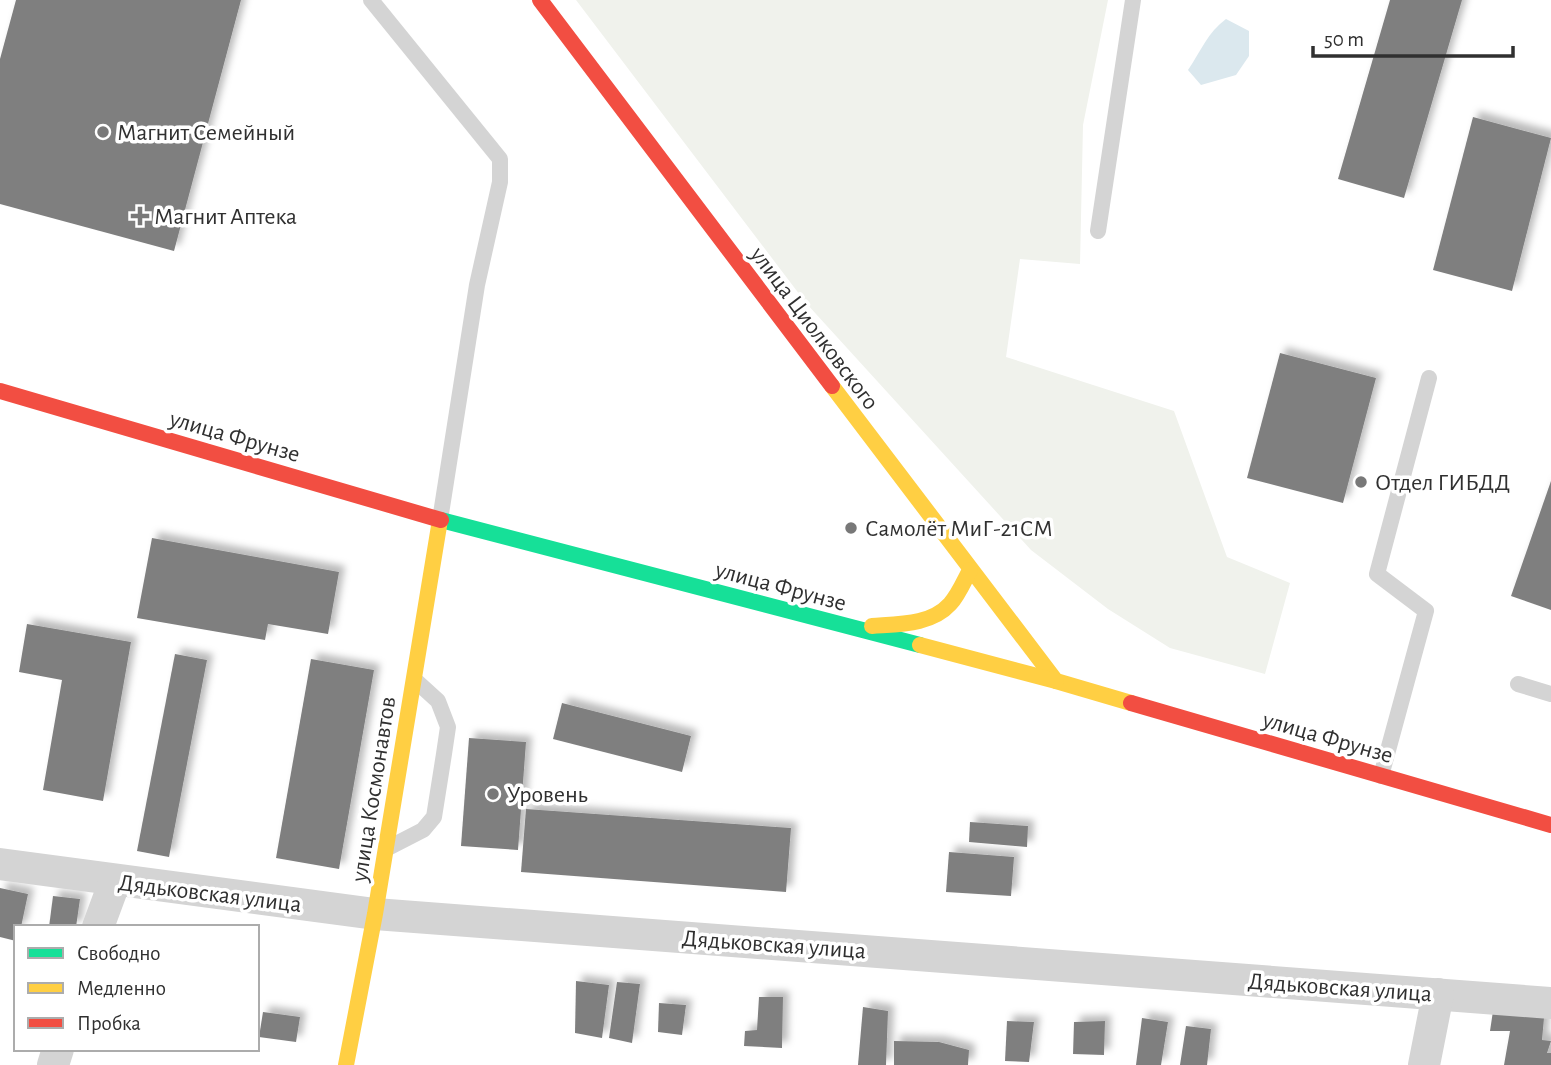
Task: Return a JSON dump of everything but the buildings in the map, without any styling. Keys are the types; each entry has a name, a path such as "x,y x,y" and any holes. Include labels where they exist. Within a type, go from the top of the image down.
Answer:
{"main road":[{"name":"улица Циолковского","path":"540,0 1056,681"},
{"name":"улица Фрунзе","path":"0,391 440,520 1056,681 1551,825"},
{"name":"улица Космонавтов","path":"346,1065 375,914 440,520"},
{"path":"845,627 904,624 934,617 950,604 970,570"}],"street":[{"name":"Дядьковская улица","path":"0,864 375,914 1551,1003"},
{"path":"99,925 115,881"},
{"path":"1424,1065 1438,994"}],"lane":[{"path":"372,0 500,159 500,182 477,285 440,520"},
{"path":"1098,231 1133,0"},
{"path":"1381,776 1426,611 1377,574 1429,378"},
{"path":"386,849 423,830 434,817 448,727 438,701 414,679"},
{"path":"1518,684 1551,694"}],"shaded area":[{"path":"576,0 1108,0 1083,125 1080,264 1020,259 1006,357 1174,411 1227,557 1290,583 1265,674 1170,648 1108,609 1031,550 806,303"},
{"path":"1226,19 1249,31 1249,56 1236,75 1201,85 1188,70 1209,36"}],"traffic: fast":[{"path":"441,520 920,645"}],"traffic: slow":[{"path":"832,386 1056,681 1131,703"},
{"path":"346,1065 375,914 440,520"},
{"path":"872,626 904,624 934,616 953,600 970,570"},
{"path":"920,645 1056,681"}],"traffic: jam":[{"path":"540,0 832,386"},
{"path":"0,391 441,520"},
{"path":"1131,703 1551,825"}],"place":[{"name":"Магнит Семейный","path":"103,132"},
{"name":"Магнит Аптека","path":"140,216"},
{"name":"Отдел ГИБДД","path":"1361,482"},
{"name":"Самолёт МиГ-21СМ","path":"851,528"},
{"name":"Уровень","path":"493,794"}]}
